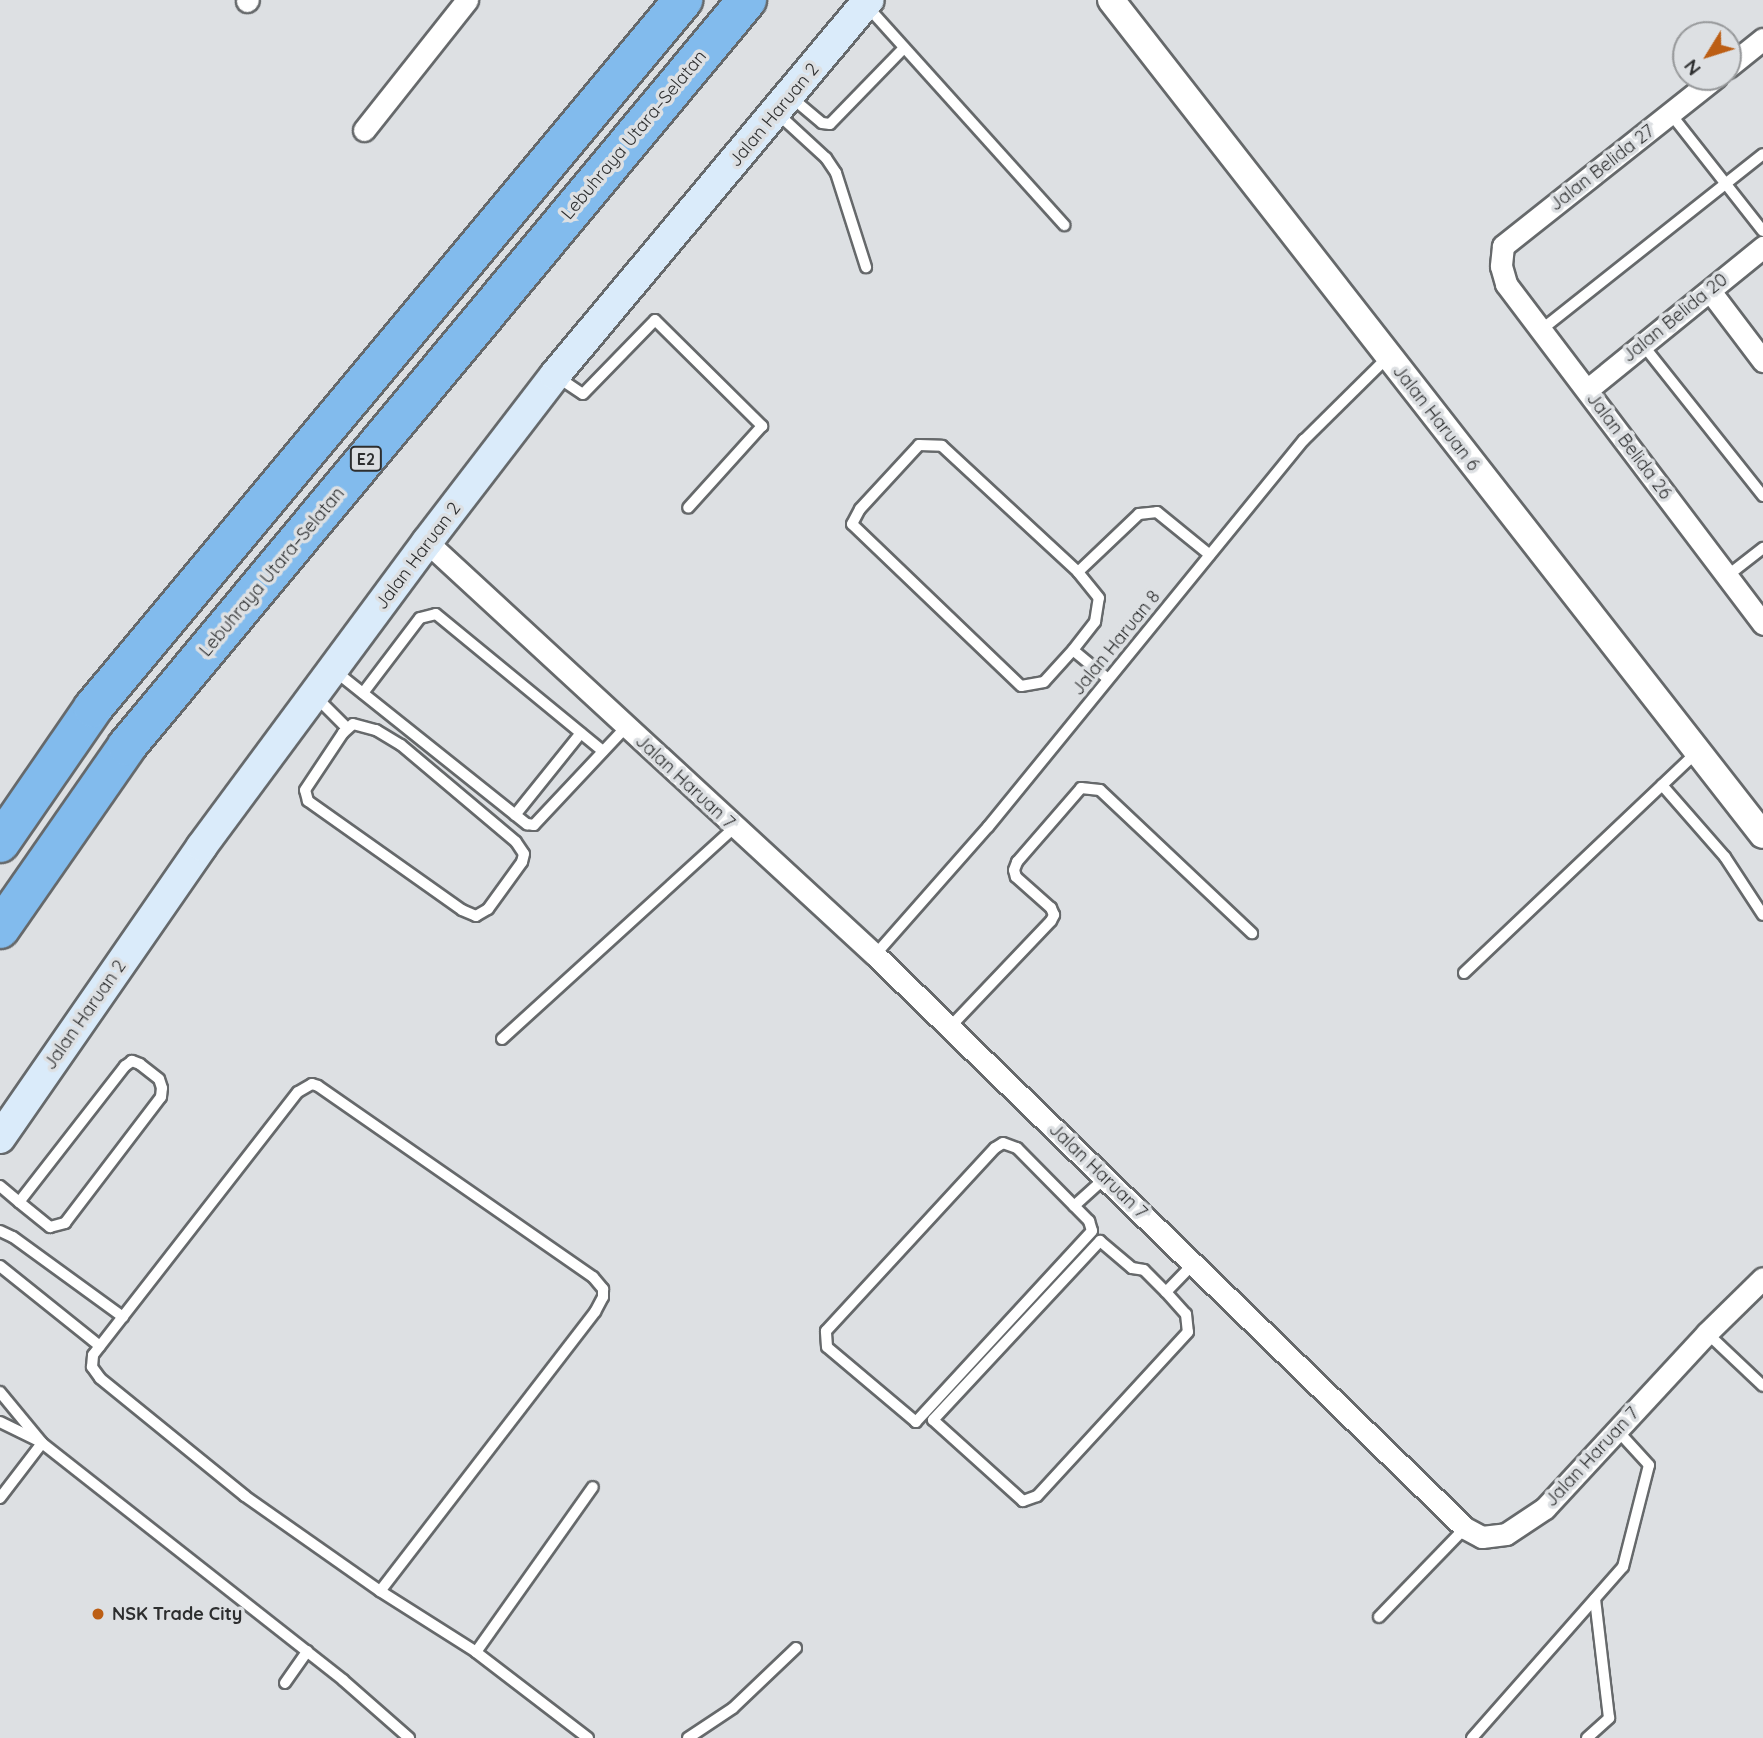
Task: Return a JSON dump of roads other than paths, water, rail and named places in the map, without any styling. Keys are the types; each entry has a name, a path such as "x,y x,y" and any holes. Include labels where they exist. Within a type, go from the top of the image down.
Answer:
{"highway":[{"path":"0,842 93,708 683,0"},
{"name":"Lebuhraya Utara–Selatan","path":"0,929 127,746 747,0"}],"main road":[{"name":"Jalan Haruan 2","path":"0,1138 202,846 427,542 555,375 867,2"}],"street":[{"path":"364,131 467,0"},
{"name":"Jalan Haruan 6","path":"1111,0 1763,835"},
{"path":"1742,56 1763,39"},
{"name":"Jalan Belida 27","path":"1501,266 1503,246 1698,91"},
{"name":"Jalan Belida 20","path":"1587,390 1763,247"},
{"name":"Jalan Belida 26","path":"1501,266 1506,284 1763,624"},
{"path":"1710,291 1763,361"},
{"name":"Jalan Haruan 7","path":"427,542 734,828 875,955 1465,1528 1482,1537 1506,1534 1545,1508 1707,1333 1763,1278"}],"lane":[{"path":"867,2 904,48 1064,225"},
{"path":"783,104 830,124 904,48"},
{"path":"783,104 836,173 866,267"},
{"path":"1670,113 1763,231"},
{"path":"1541,330 1763,154"},
{"path":"555,375 583,394 655,320 762,426 688,508"},
{"path":"1643,345 1763,496"},
{"name":"Jalan Haruan 8","path":"875,955 988,827 1304,440 1388,357"},
{"path":"919,446 942,446 1078,572 1099,598 1095,622 1073,650 1044,681 1021,686 852,524 860,509 919,446"},
{"path":"1078,572 1139,514 1157,512 1210,555"},
{"path":"1727,576 1763,548"},
{"path":"363,693 420,618 436,614 603,751"},
{"path":"1073,650 1108,680"},
{"path":"332,669 527,824 534,825 626,727"},
{"path":"314,695 347,728"},
{"path":"361,724 401,745 520,848 524,854 522,862 488,909 476,916 462,909 308,801 305,790 347,728 361,724"},
{"path":"515,814 581,733"},
{"path":"1464,973 1697,752"},
{"path":"1662,785 1725,857 1763,915"},
{"path":"950,1027 1055,915 1051,908 1016,877 1014,870 1017,862 1081,788 1100,790 1252,933"},
{"path":"502,1039 734,828"},
{"path":"0,1186 19,1202 50,1227 65,1223 161,1097 159,1079 140,1065 132,1062 125,1066 19,1202"},
{"path":"380,1591 595,1312 603,1297 600,1284 312,1084 298,1092 100,1346 93,1356 92,1367 100,1378 245,1496 380,1591 476,1652 588,1738"},
{"path":"1003,1143 1017,1148 1074,1206 1089,1221 1093,1231 916,1422 827,1347 826,1331 831,1325 995,1148 1003,1143"},
{"path":"1074,1206 1105,1178"},
{"path":"0,1231 13,1237 123,1317"},
{"path":"1100,1241 1132,1268 1144,1270 1166,1292 1186,1314 1189,1325 1186,1336 1032,1499 1020,1499 933,1420 1100,1241"},
{"path":"1166,1292 1193,1264"},
{"path":"0,1266 100,1346"},
{"path":"1707,1333 1763,1386"},
{"path":"0,1392 42,1443"},
{"path":"0,1422 42,1443 307,1651 410,1738"},
{"path":"1472,1738 1623,1567 1649,1465 1618,1431"},
{"path":"0,1498 42,1443"},
{"path":"476,1652 593,1488"},
{"path":"1379,1617 1465,1528"},
{"path":"1587,1738 1609,1718 1595,1600"},
{"path":"688,1738 733,1708 796,1648"},
{"path":"285,1683 307,1651"}],"place":[{"name":"NSK Trade City","path":"98,1614"}]}
